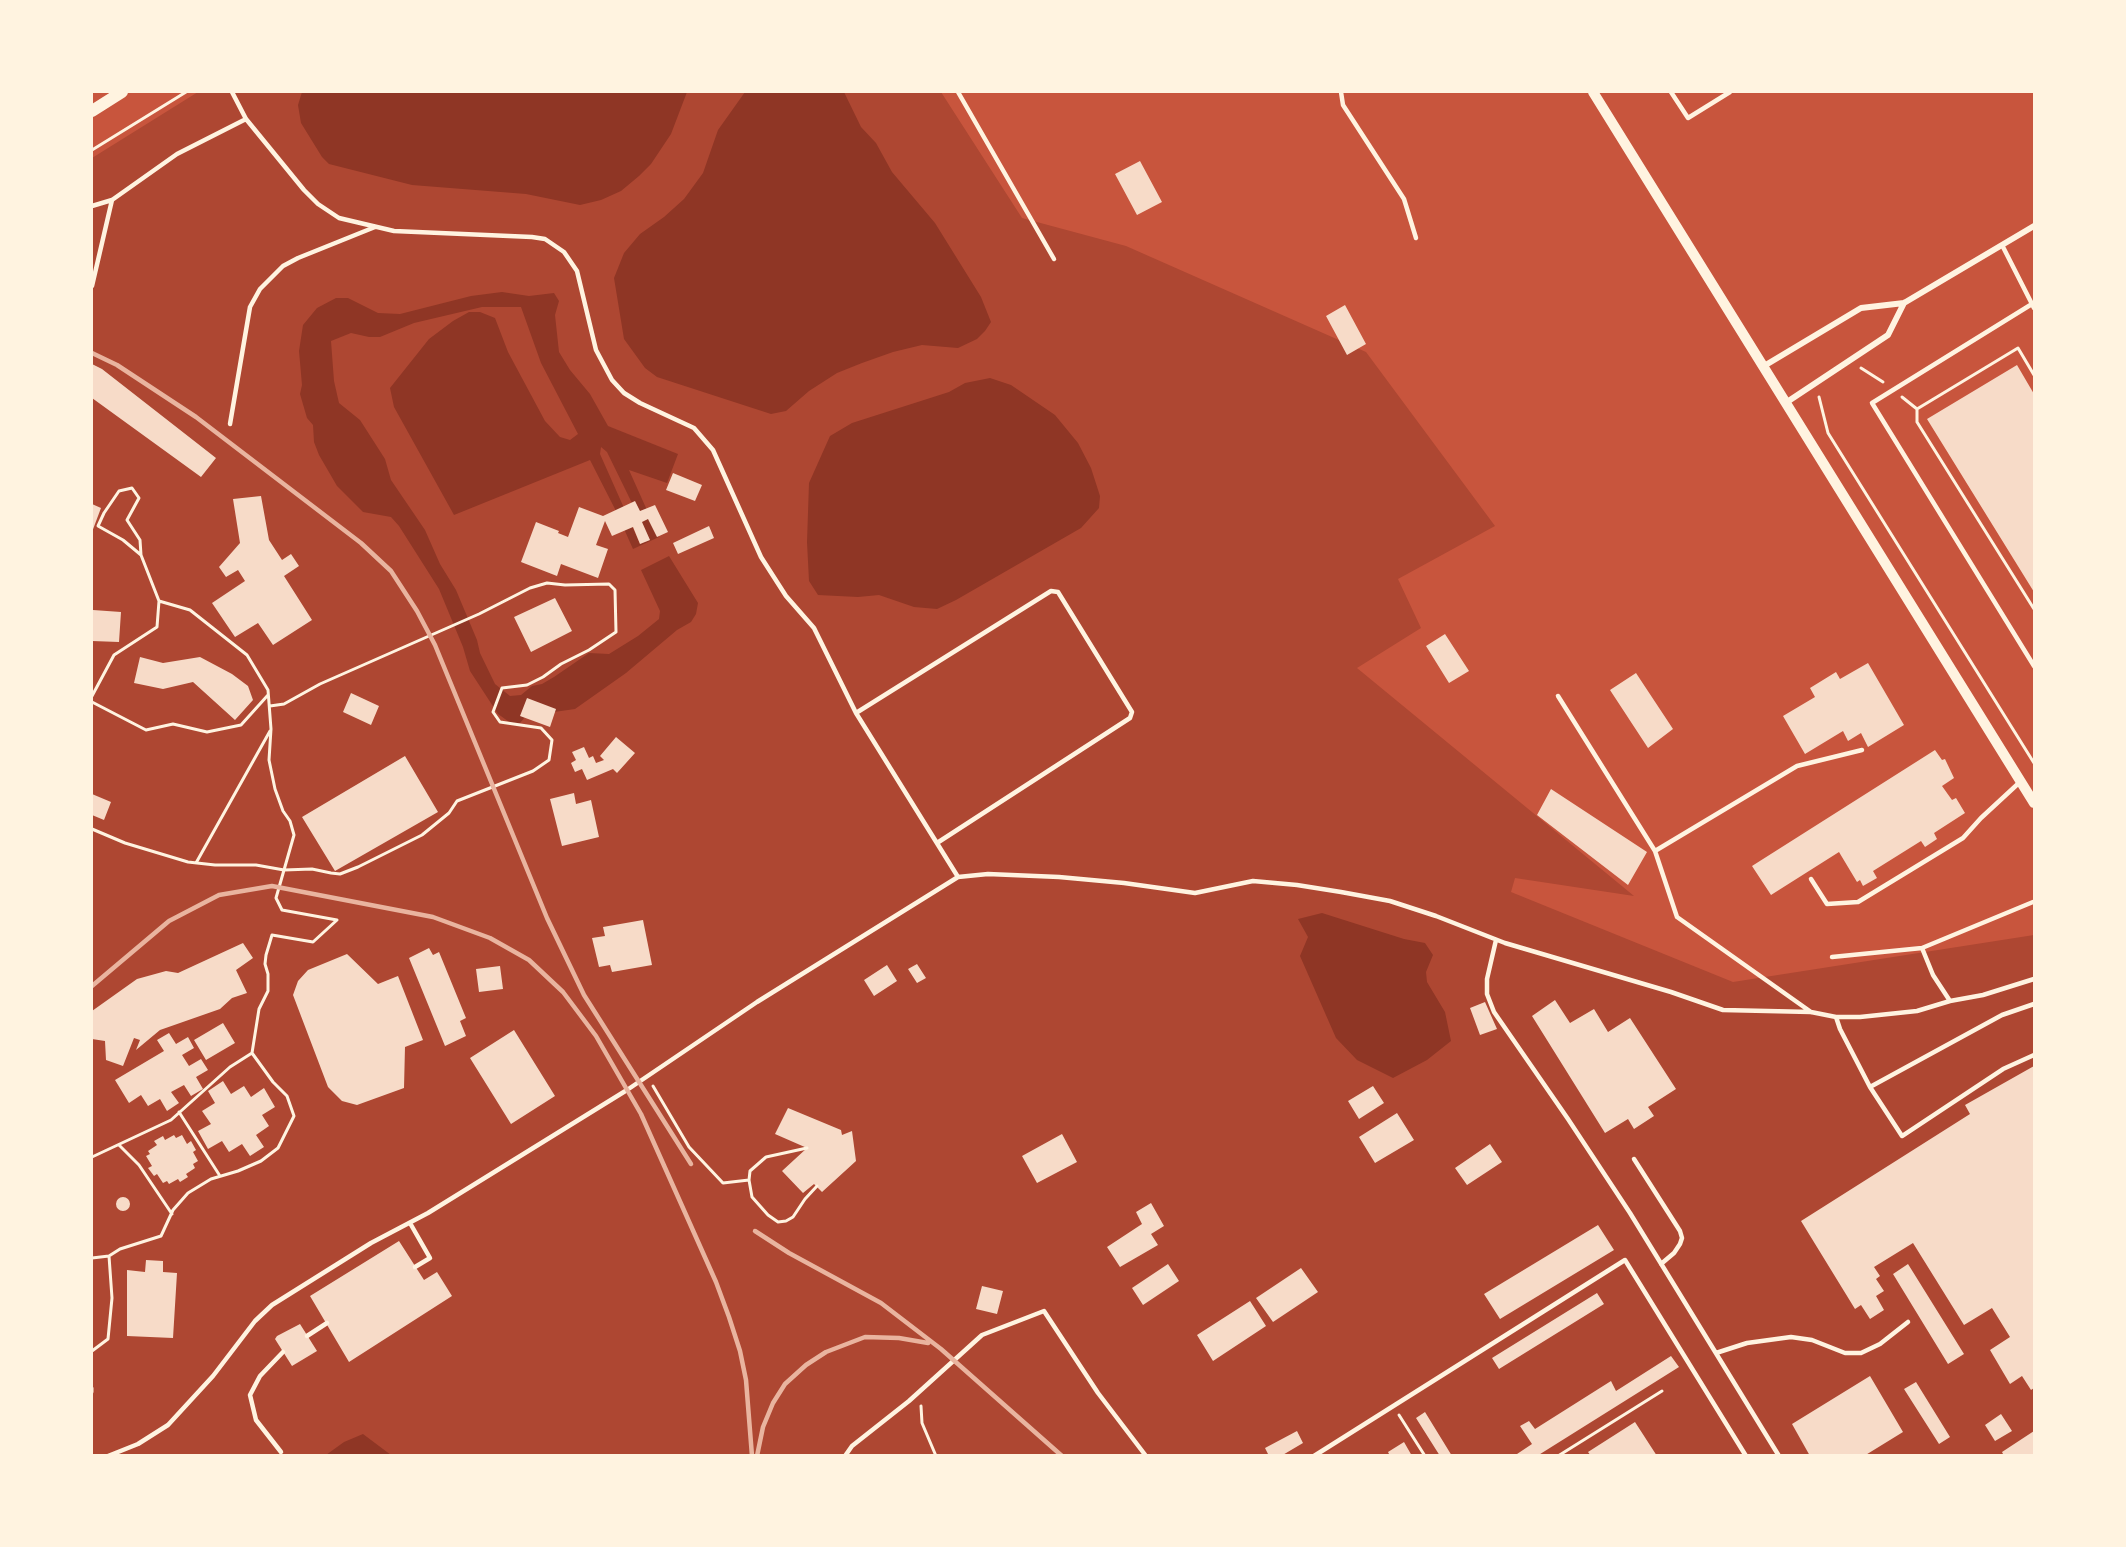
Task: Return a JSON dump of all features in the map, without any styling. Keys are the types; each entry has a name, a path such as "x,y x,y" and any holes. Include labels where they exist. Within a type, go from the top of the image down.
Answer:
{"main road":[{"path":"92,111 122,92"}],"street":[{"path":"1593,92 2034,803"},
{"path":"1764,366 1861,308 1904,303 2034,226"},
{"path":"1787,402 1888,335 1904,303"}],"lane":[{"path":"232,92 246,119 304,190 318,204 339,218 393,231 532,237 545,239 564,252 577,271 596,350 612,380 624,393 640,403 694,428 713,450 761,557 786,596 814,628 856,712 958,877"},
{"path":"958,92 1054,259"},
{"path":"1341,92 1343,105 1404,199 1416,238"},
{"path":"1671,92 1688,118 1730,92"},
{"path":"92,206 112,200 177,154 246,119"},
{"path":"92,286 112,200"},
{"path":"230,424 250,307 260,289 283,266 375,227"},
{"path":"2002,245 2033,306 1872,403 2034,666"},
{"path":"856,712 1051,591 1058,592 1131,712 1130,718 937,843"},
{"path":"1558,696 1654,851 1677,917 1811,1012"},
{"path":"1654,851 1797,766 1862,750"},
{"path":"1811,879 1827,904 1858,902 1964,838 1981,818 2021,780"},
{"path":"108,1455 138,1444 168,1425 213,1376 264,1311 370,1243 410,1223 647,1078 757,1002 958,877 988,874 1059,877 1124,883 1195,894 1253,881 1297,885 1389,901 1496,940 1671,992 1723,1010 1811,1012 1836,1017 1860,1017 1917,1011 1950,1001 1983,995 2034,979"},
{"path":"1832,957 1922,948 2033,902"},
{"path":"1496,940 1487,979 1487,994 1494,1012 1568,1119 1779,1455"},
{"path":"1922,948 1933,975 1950,1001"},
{"path":"1870,1087 2002,1015 2034,1004"},
{"path":"1836,1017 1870,1087 1902,1136 2003,1069 2034,1055"},
{"path":"1634,1159 1682,1238 1674,1253 1661,1264"},
{"path":"410,1223 430,1258 416,1267"},
{"path":"1314,1455 1625,1260 1746,1455"},
{"path":"845,1455 852,1446 928,1385 982,1335 1044,1311 1098,1393 1146,1455"},
{"path":"1716,1353 1748,1342 1791,1337 1812,1340 1845,1353 1861,1353 1880,1344 1908,1322"},
{"path":"308,1336 327,1323"},
{"path":"280,1452 256,1420 250,1395 260,1376 283,1352"}],"path":[{"path":"92,150 186,92"},
{"path":"1917,409 2018,348 2034,375"},
{"path":"1853,373 1862,367 1917,409"},
{"path":"1824,390 1819,397 1828,433 2034,764"},
{"path":"1917,409 1917,422 2034,609"},
{"path":"92,696 114,655 157,627 159,601 141,555 140,540 127,520 140,498 132,488 119,491 98,526 123,540 141,555"},
{"path":"92,829 125,843 196,863 256,865 284,870 312,869 340,874 358,867 422,835 449,813 457,801 533,771 549,760 552,740 541,728 500,722 493,712 502,688 527,685 616,632 615,590 609,584 547,583 530,588 520,595 320,684 284,704 270,706"},
{"path":"92,1258 109,1256 120,1249 161,1236 171,1214 188,1193 211,1179 261,1161 278,1148 294,1116 287,1096 273,1082 252,1053 259,1009 268,992 268,974 265,964 272,935 314,942 337,920 282,910 276,898 294,835 290,821 274,789 269,760 271,729 268,690 247,655 190,610 159,601"},
{"path":"92,702 146,730 173,724 207,732 241,725 268,695"},
{"path":"196,863 271,729"},
{"path":"92,1157 171,1120 230,1067 252,1053"},
{"path":"647,1078 663,1099 689,1147 723,1183 749,1180"},
{"path":"179,1113 220,1176"},
{"path":"119,1144 139,1165 171,1214"},
{"path":"807,1148 766,1157 750,1171 752,1197 768,1215 778,1222 786,1221 793,1217 817,1186"},
{"path":"92,1351 108,1339 112,1298 109,1256"},
{"path":"928,1385 921,1403 922,1423 936,1455"},
{"path":"1558,1455 1662,1391"},
{"path":"1393,1406 1425,1455"}],"shaded area":[{"path":"198,92 941,92 1022,218 1126,246 1366,352 1495,526 1398,579 1421,628 1357,668 1634,896 1515,878 1511,892 1733,982 2034,935 2034,1455 92,1456 92,158"},
{"path":"302,92 687,92 671,134 651,164 621,191 601,200 580,205 526,194 412,185 329,164 322,157 301,123 298,105"},
{"path":"745,92 844,92 861,127 876,143 892,172 935,223 981,297 991,322 977,339 958,348 922,345 862,363 837,373 809,391 786,411 771,414 657,377 645,368 624,339 614,278 624,253 640,234 684,199 703,173 718,130"},
{"path":"502,292 529,296 554,293 559,301 555,315 559,352 570,370 590,394 608,426 678,454 667,483 629,470 659,537 633,549 590,460 454,515 394,407 390,388 429,339 469,312 480,312 495,318 508,352 545,421 560,437 570,440 578,434 541,363 521,307 482,307 414,323 380,337 351,333 331,341 334,381 339,403 360,420 385,459 391,480 425,530 440,564 456,590 477,640 480,653 495,684 510,696 521,695 532,686 542,684 554,677 589,653 609,654 638,636 659,619 660,611 641,570 669,556 698,603 696,614 691,622 677,630 626,673 575,709 526,716 520,723 512,724 498,714 470,671 463,647 439,589 399,526 391,517 363,512 337,486 319,455 314,442 313,425 307,418 300,394 302,385 299,351 303,325 317,308 336,298 348,298 378,313 400,314 471,296","holes":["601,447 607,452 650,540 640,544 600,454"]},
{"path":"990,378 1011,385 1055,415 1078,443 1091,468 1100,496 1099,508 1081,528 937,609 914,607 879,595 858,597 818,595 809,581 807,542 809,483 830,436 852,423 949,392 965,383"},
{"path":"1322,913 1404,939 1425,943 1433,955 1426,972 1427,982 1445,1012 1451,1041 1427,1060 1393,1078 1357,1060 1336,1038 1300,956 1308,937 1298,919"},
{"path":"363,1434 391,1455 326,1455 344,1442"}],"building":[{"path":"1140,161 1162,202 1137,215 1115,174"},
{"path":"1345,305 1366,344 1347,355 1326,316"},
{"path":"92,364 102,369 216,458 201,477 92,398"},
{"path":"2017,365 2034,394 2034,592 1927,419"},
{"path":"673,473 702,485 695,501 666,490"},
{"path":"261,496 269,540 282,560 291,554 299,566 284,576 312,620 273,645 258,623 235,637 212,603 245,581 238,570 226,577 219,567 240,543 233,499"},
{"path":"635,501 640,511 655,505 668,532 657,537 648,519 642,522 650,540 640,544 633,527 612,536 605,521 596,545 608,549 598,578 561,564 557,576 521,562 536,522 568,537 579,507 603,516"},
{"path":"92,504 101,508 92,532"},
{"path":"709,526 714,538 678,554 673,543"},
{"path":"555,598 572,631 531,652 514,617"},
{"path":"93,610 121,612 119,642 92,641"},
{"path":"1445,634 1469,671 1449,683 1426,646"},
{"path":"140,657 163,663 200,657 232,674 248,686 253,700 235,720 193,682 163,689 134,683"},
{"path":"1868,663 1904,725 1868,747 1861,733 1848,741 1843,731 1805,754 1783,716 1815,697 1810,688 1836,672 1840,679"},
{"path":"1636,673 1673,729 1648,748 1610,690"},
{"path":"351,693 379,706 371,725 343,712"},
{"path":"527,698 556,709 550,727 520,716"},
{"path":"616,737 635,753 617,773 613,769 587,780 582,769 575,772 571,763 576,760 572,752 584,747 589,758 593,756 596,763 604,760 600,756"},
{"path":"1935,750 1942,760 1945,759 1954,778 1942,786 1952,800 1956,798 1965,813 1934,833 1937,839 1925,847 1921,841 1873,871 1877,878 1863,886 1860,880 1857,882 1839,852 1771,895 1752,866"},
{"path":"405,756 438,812 335,871 302,817"},
{"path":"1551,789 1647,852 1628,885 1537,815"},
{"path":"574,793 576,804 591,800 599,837 562,846 550,799"},
{"path":"92,794 111,802 104,820 92,815"},
{"path":"643,920 652,965 612,972 610,965 599,967 592,938 605,936 603,927"},
{"path":"243,943 253,958 236,970 247,993 232,998 220,1009 160,1030 136,1050 140,1040 134,1038 123,1066 106,1060 105,1041 92,1039 92,1011 137,979 166,971 178,973"},
{"path":"429,948 433,955 439,952 466,1018 460,1021 466,1036 445,1046 409,958"},
{"path":"347,954 378,984 398,976 423,1040 405,1047 404,1088 357,1105 342,1101 328,1087 293,995 298,981 308,970"},
{"path":"917,964 926,978 917,983 908,969"},
{"path":"887,965 897,981 874,996 864,980"},
{"path":"500,966 503,989 479,992 476,969"},
{"path":"1555,1000 1570,1023 1594,1009 1608,1032 1630,1018 1676,1089 1648,1107 1654,1116 1634,1129 1628,1119 1605,1133 1532,1016"},
{"path":"1485,1002 1497,1029 1480,1035 1470,1008"},
{"path":"223,1023 235,1043 206,1060 194,1040"},
{"path":"514,1030 555,1096 511,1124 470,1058"},
{"path":"169,1033 176,1044 188,1037 194,1048 182,1055 189,1066 201,1059 208,1070 196,1077 203,1089 191,1096 184,1085 171,1092 179,1103 167,1111 160,1099 148,1106 141,1095 129,1103 115,1080 164,1051 157,1040"},
{"path":"2034,1066 2034,1388 2031,1390 2022,1376 2010,1384 1990,1350 2010,1337 1992,1308 1964,1325 1913,1243 1874,1267 1880,1276 1876,1279 1884,1291 1876,1296 1884,1310 1870,1319 1861,1305 1855,1309 1801,1221 1970,1114 1965,1105"},
{"path":"223,1081 231,1094 244,1086 251,1097 264,1088 275,1107 262,1115 269,1126 256,1135 264,1147 250,1156 242,1144 229,1152 222,1141 208,1149 198,1131 211,1124 202,1111 215,1103 208,1091"},
{"path":"1373,1086 1384,1103 1359,1119 1348,1101"},
{"path":"788,1108 841,1130 842,1135 852,1131 856,1161 822,1192 814,1184 803,1193 782,1171 807,1148 775,1134"},
{"path":"1397,1113 1414,1140 1375,1163 1359,1137"},
{"path":"1062,1134 1077,1162 1037,1183 1022,1156"},
{"path":"174,1135 176,1138 182,1135 187,1144 191,1141 198,1161 193,1164 195,1168 186,1174 188,1177 180,1182 178,1179 169,1184 167,1181 163,1183 157,1174 154,1176 148,1168 152,1166 146,1156 150,1154 148,1151 157,1145 154,1141 163,1136 165,1140"},
{"path":"1490,1144 1502,1162 1467,1185 1455,1168"},
{"path":"123,1197 128,1199 130,1204 128,1209 123,1211 118,1209 116,1204 118,1199"},
{"path":"1151,1203 1164,1226 1151,1234 1158,1245 1120,1267 1107,1247 1142,1224 1136,1212"},
{"path":"1598,1225 1614,1250 1500,1319 1484,1294"},
{"path":"399,1241 424,1280 437,1272 452,1296 349,1362 310,1296"},
{"path":"146,1260 163,1261 163,1272 177,1273 173,1338 127,1336 127,1270 145,1272"},
{"path":"1168,1264 1179,1281 1143,1305 1132,1288"},
{"path":"1908,1264 1964,1354 1948,1364 1893,1274"},
{"path":"1301,1268 1318,1292 1273,1322 1256,1298"},
{"path":"982,1286 1003,1291 997,1314 976,1309"},
{"path":"1597,1293 1604,1304 1499,1369 1492,1358"},
{"path":"1250,1301 1266,1326 1213,1361 1197,1335"},
{"path":"300,1324 317,1351 292,1366 275,1339"},
{"path":"1671,1356 1679,1367 1537,1456 1514,1456 1532,1444 1520,1426 1529,1421 1535,1429 1611,1381 1616,1391"},
{"path":"1870,1376 1903,1432 1864,1456 1810,1456 1792,1424"},
{"path":"1916,1382 1950,1437 1939,1444 1904,1389"},
{"path":"1425,1412 1452,1456 1440,1456 1416,1418"},
{"path":"2001,1414 2012,1431 1995,1441 1985,1425"},
{"path":"1635,1422 1657,1456 1591,1456 1588,1452"},
{"path":"1297,1431 1303,1443 1281,1456 1269,1456 1265,1448"},
{"path":"2034,1431 2034,1456 2004,1456 2002,1452"},
{"path":"1404,1442 1412,1456 1390,1456 1388,1452"}],"railway":[{"path":"92,353 117,365 196,417 361,543 391,571 417,611 435,645 547,918 584,995 691,1164"},
{"path":"92,986 169,921 219,895 272,886 433,917 490,938 529,960 563,992 596,1036 641,1114 716,1282 729,1317 746,1380 752,1456"},
{"path":"755,1231 789,1253 881,1303 941,1349 1062,1456"},
{"path":"757,1456 763,1427 773,1403 785,1384 806,1365 826,1352 865,1337 899,1338 928,1343"}]}
